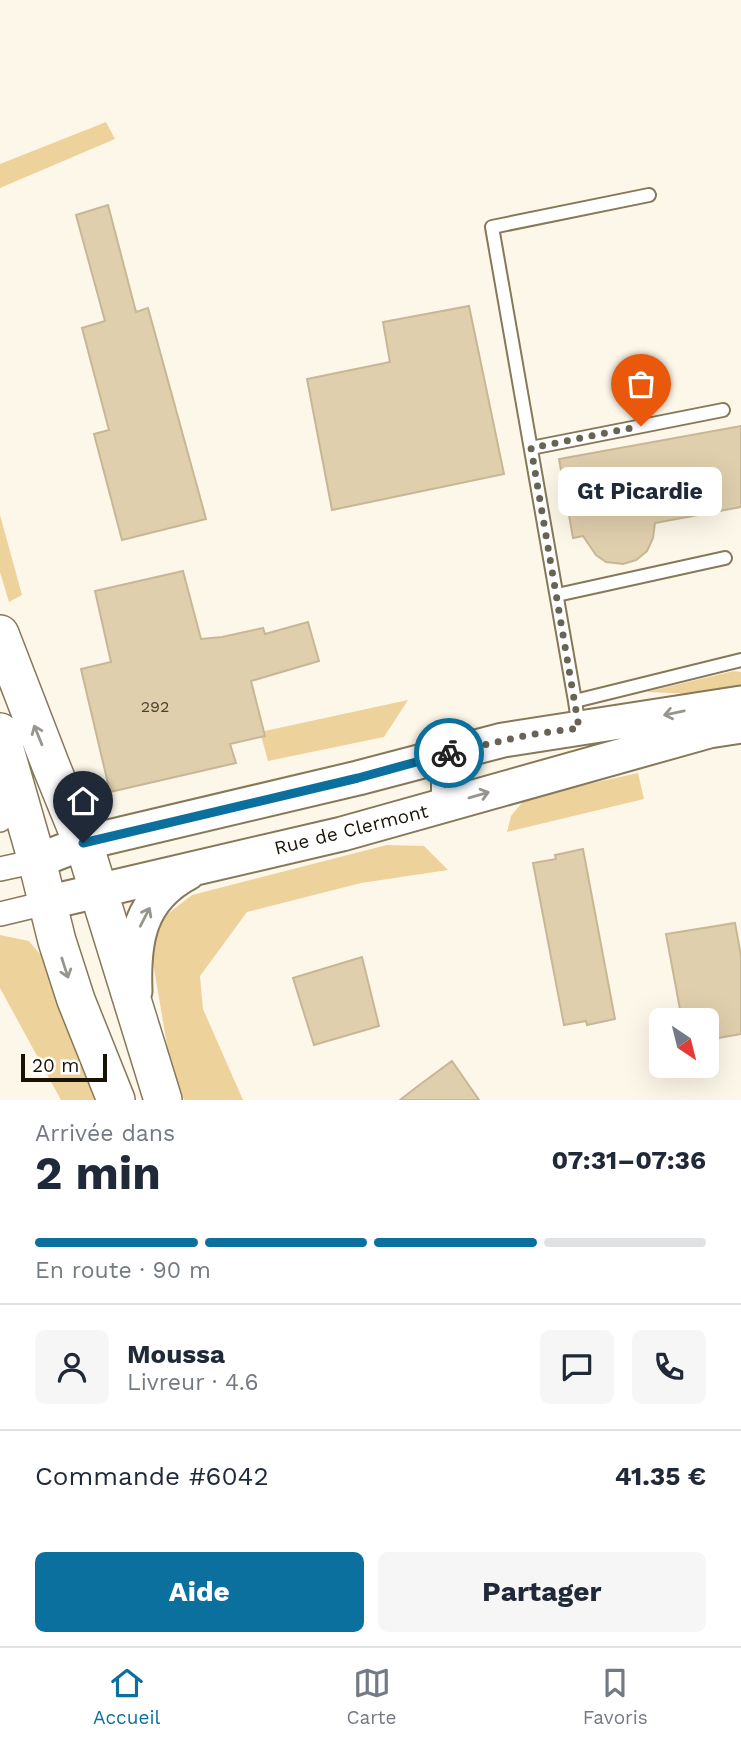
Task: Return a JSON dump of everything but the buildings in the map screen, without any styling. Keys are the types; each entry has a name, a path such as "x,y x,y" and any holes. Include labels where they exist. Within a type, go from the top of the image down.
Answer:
{"main road":[{"path":"0,634 83,843 163,1100"},
{"path":"37,861 83,843 528,735 577,714 741,703"},
{"name":"Rue de Clermont","path":"46,903 342,834 709,731 741,726"},
{"path":"0,734 37,861 46,903 76,1000 116,1100"},
{"path":"135,1007 134,960 143,919 166,888 200,866"}],"street":[{"path":"0,734 4,787 0,820"},
{"path":"0,869 37,861"},
{"name":"Rue de Clermont","path":"0,914 46,903"}],"lane":[{"path":"649,195 492,227 577,714 741,660"},
{"path":"531,448 723,410"},
{"path":"558,595 725,558"},
{"path":"438,807 438,781 450,752"}],"shaded area":[{"path":"106,122 115,139 0,188 0,164"},
{"path":"0,515 22,595 9,602 0,572"},
{"path":"734,671 741,672 741,688 695,694 646,692"},
{"path":"408,700 384,737 268,761 260,732"},
{"path":"638,773 644,799 507,832 511,816 526,798"},
{"path":"387,845 424,846 448,870 361,883 247,912 200,976 203,1009 243,1100 184,1100 169,1057 149,939 152,926 192,895"},
{"path":"0,935 29,941 54,971 101,1100 61,1100 0,988"}],"way so far":[{"path":"449,753 528,735 579,728 531,448 641,426"}],"place":[{"name":"Gt Picardie","path":"641,426"}],"route":[{"path":"83,843 358,778 449,753"}]}
